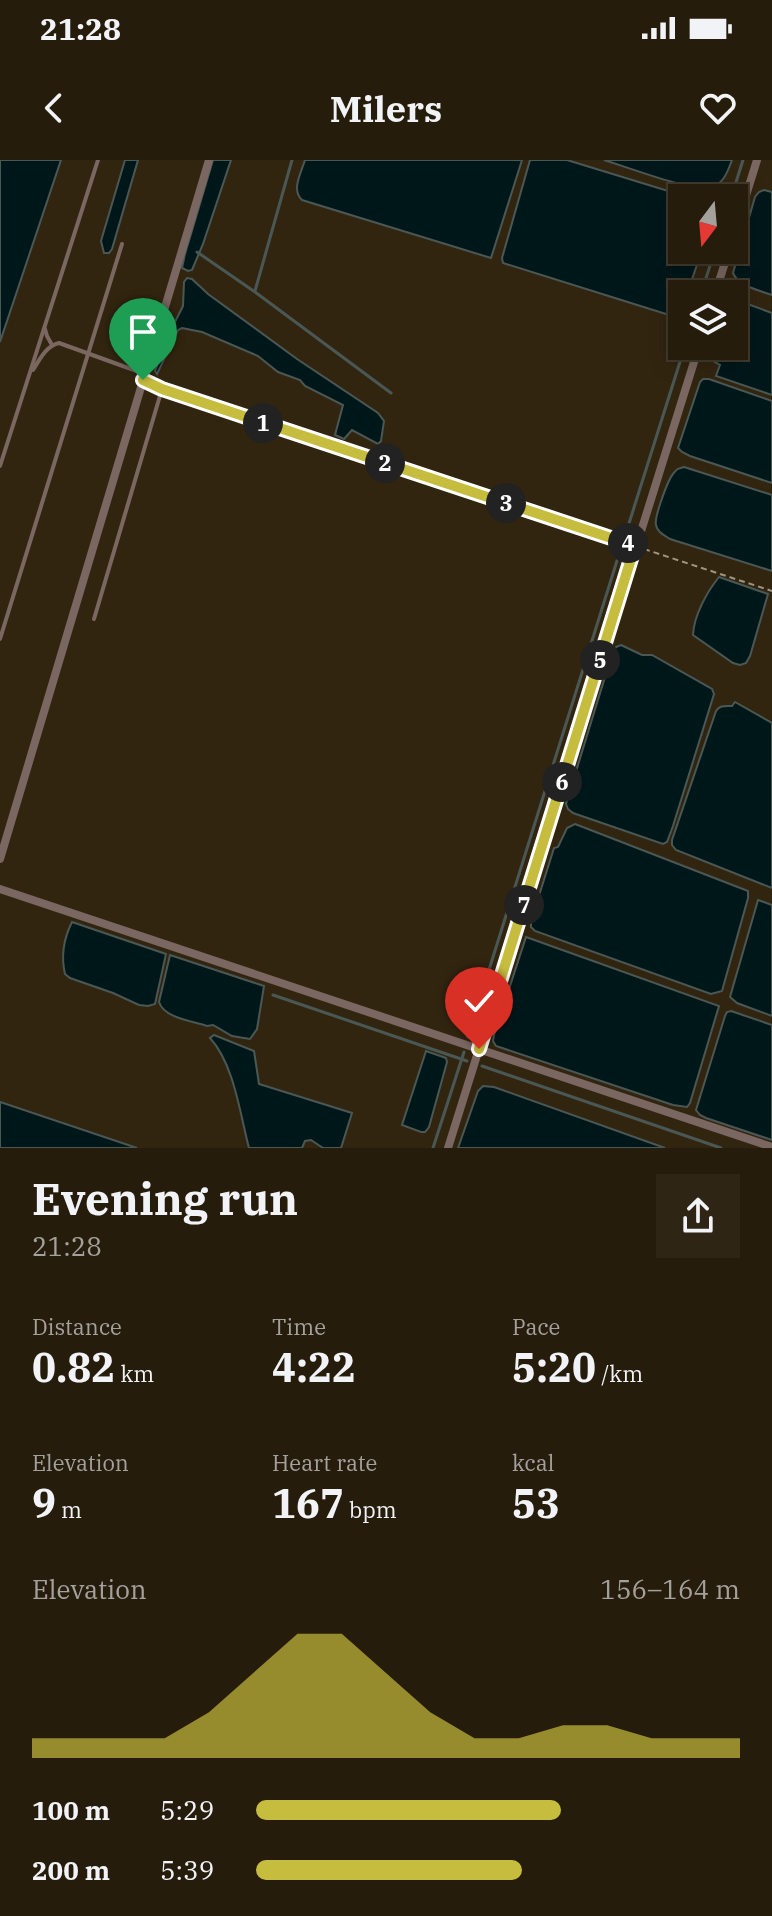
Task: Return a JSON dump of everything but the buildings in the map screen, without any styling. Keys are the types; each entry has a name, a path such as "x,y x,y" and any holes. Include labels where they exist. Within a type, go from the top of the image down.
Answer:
{"street":[{"path":"0,859 209,160"},
{"path":"748,189 757,160"},
{"path":"448,1148 695,360"},
{"path":"0,889 772,1147"}],"lane":[{"path":"0,466 98,160"},
{"path":"0,639 122,244"},
{"path":"45,327 52,345"},
{"path":"29,375 52,345 59,343 145,374"},
{"path":"94,619 162,389"}],"path":[{"path":"162,389 772,591"}],"shaded area":[{"path":"0,160 61,160 0,342"},
{"path":"125,160 138,160 112,249 104,253 101,241"},
{"path":"213,160 231,160 203,244 192,270 188,271 182,268 185,254"},
{"path":"305,160 522,160 491,258 302,200 297,186"},
{"path":"530,160 567,160 668,191 668,264 697,264 692,280 668,280 668,314 503,263"},
{"path":"604,160 732,160 722,181 717,184 674,182"},
{"path":"759,192 772,192 772,295 748,286 748,280 739,280 733,273 736,264 748,264 748,221"},
{"path":"187,278 297,359 378,413 384,421 381,441 378,444 352,430 344,439 335,435 343,405 305,386 300,380 278,372 258,356 202,332 178,330 157,374 155,371 183,306 184,282"},
{"path":"748,304 772,313 772,395 716,376 720,365 711,360 748,360"},
{"path":"703,379 772,401 772,483 690,456 678,448"},
{"path":"684,467 772,495 772,571 670,539 659,531 656,521 665,491 673,474"},
{"path":"719,577 768,594 750,656 746,663 740,665 693,635 702,604"},
{"path":"621,645 642,655 652,655 712,689 714,694 673,826 667,842 663,844 573,813 566,804 613,651"},
{"path":"735,702 772,723 772,888 676,850 672,845 716,711"},
{"path":"575,824 748,891 722,991 711,994 531,927 554,848 558,847 567,828"},
{"path":"758,900 772,905 772,1016 737,1003 730,997"},
{"path":"72,922 166,954 155,1004 139,1005 65,974 64,948"},
{"path":"526,937 719,1006 687,1107 496,1046 494,1035"},
{"path":"170,955 264,986 257,1029 250,1039 232,1036 213,1025 207,1026 166,1012 159,1002"},
{"path":"731,1011 772,1025 772,1140 706,1118 696,1110 725,1016"},
{"path":"214,1035 254,1051 259,1084 352,1113 341,1148 323,1148 311,1140 305,1141 302,1148 249,1148 231,1075 210,1038"},
{"path":"426,1051 446,1058 447,1062 429,1127 421,1132 402,1125"},
{"path":"483,1086 494,1087 665,1148 458,1148 478,1091"},
{"path":"0,1102 137,1148 0,1148"}],"waterway":[{"path":"255,291 292,160"},
{"path":"735,184 743,160"},
{"path":"197,252 391,393"},
{"path":"705,280 711,264"},
{"path":"625,536 681,360"},
{"path":"468,1037 621,548"},
{"path":"273,995 467,1061"},
{"path":"433,1148 464,1052"},
{"path":"482,1066 721,1148"}],"route":[{"path":"143,380 162,389 635,546 479,1049"}]}
